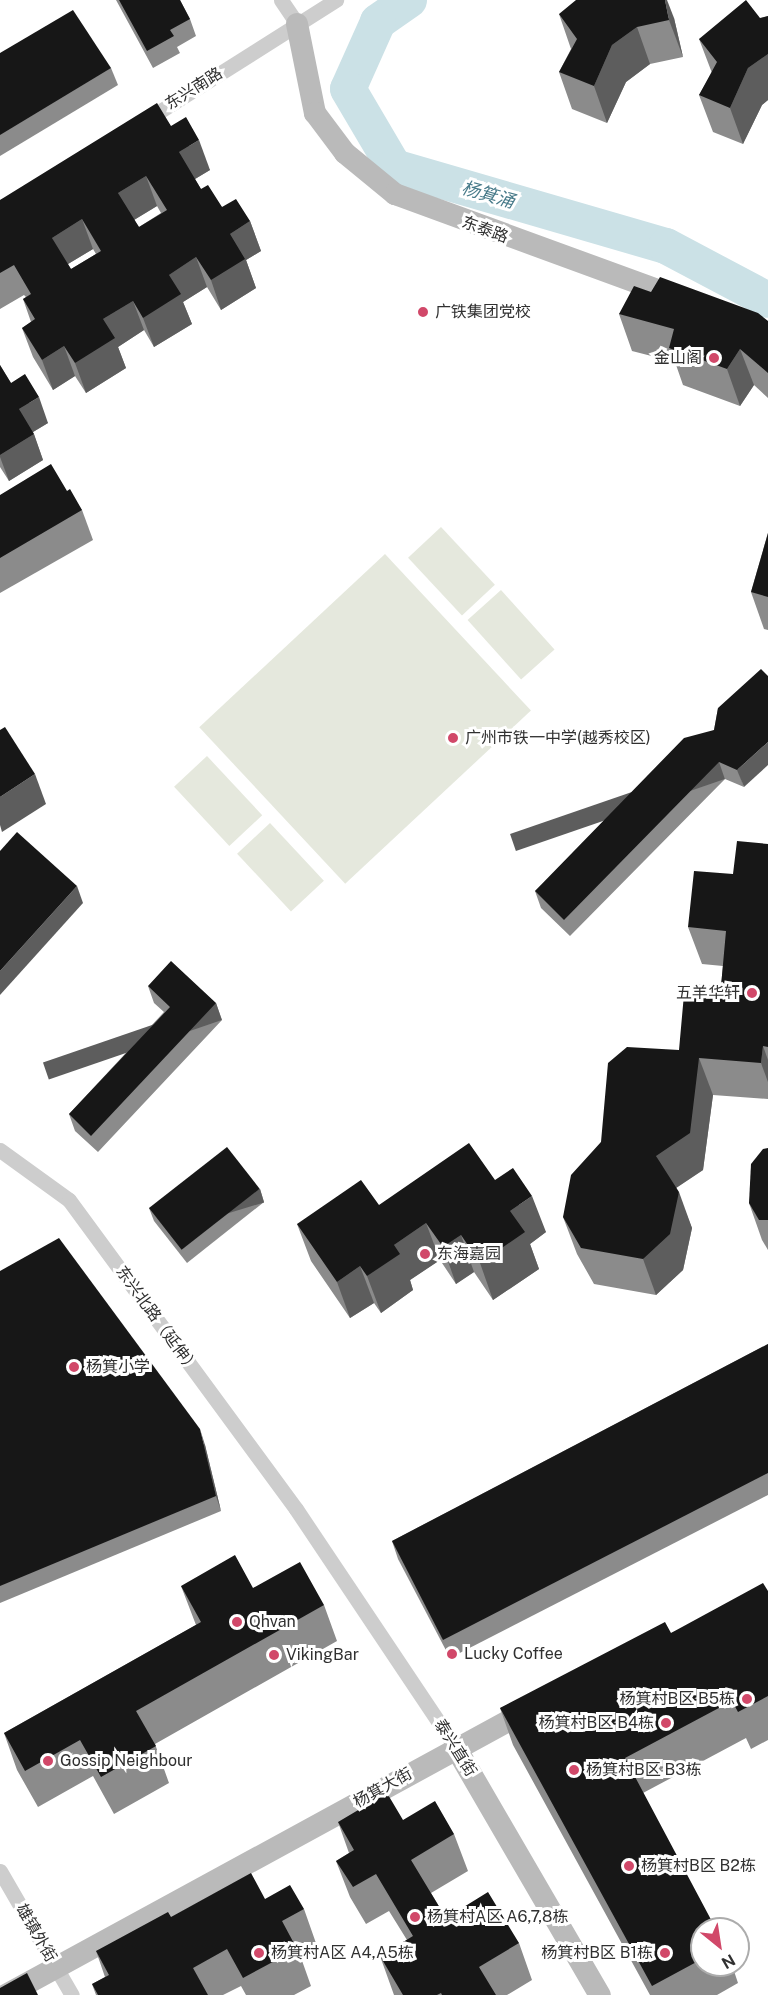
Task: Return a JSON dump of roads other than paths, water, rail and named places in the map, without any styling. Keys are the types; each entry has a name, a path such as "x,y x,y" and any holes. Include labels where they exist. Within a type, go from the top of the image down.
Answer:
{"street":[{"path":"281,0 297,24"},
{"name":"东兴南路","path":"129,131 336,0"},
{"name":"东泰路","path":"297,24 315,112 345,153 395,195 702,307"},
{"name":"东兴北路（延伸）","path":"0,1150 69,1200 296,1509"},
{"name":"泰兴直街","path":"296,1509 456,1748 600,1995"},
{"name":"杨箕大街","path":"6,1995 551,1698"},
{"name":"雄镇外街","path":"0,1871 72,1995"}],"waterway":[{"name":"杨箕涌","path":"409,0 378,22 348,89 394,167 666,246 768,300"}],"place":[{"name":"广铁集团党校","path":"423,312"},
{"name":"金山阁","path":"714,358"},
{"name":"广州市铁一中学(越秀校区)","path":"453,738"},
{"name":"五羊华轩","path":"752,993"},
{"name":"东海嘉园","path":"425,1254"},
{"name":"杨箕小学","path":"74,1367"},
{"name":"Qhvan","path":"237,1622"},
{"name":"Lucky Coffee","path":"452,1654"},
{"name":"VikingBar","path":"274,1655"},
{"name":"杨箕村B区 B5栋","path":"747,1699"},
{"name":"杨箕村B区 B4栋","path":"666,1723"},
{"name":"Gossip Neighbour","path":"48,1761"},
{"name":"杨箕村B区 B3栋","path":"574,1770"},
{"name":"杨箕村B区 B2栋","path":"629,1866"},
{"name":"杨箕村A区 A6,7,8栋","path":"415,1917"},
{"name":"杨箕村A区 A4,A5栋","path":"259,1953"},
{"name":"杨箕村B区 B1栋","path":"665,1953"}]}
